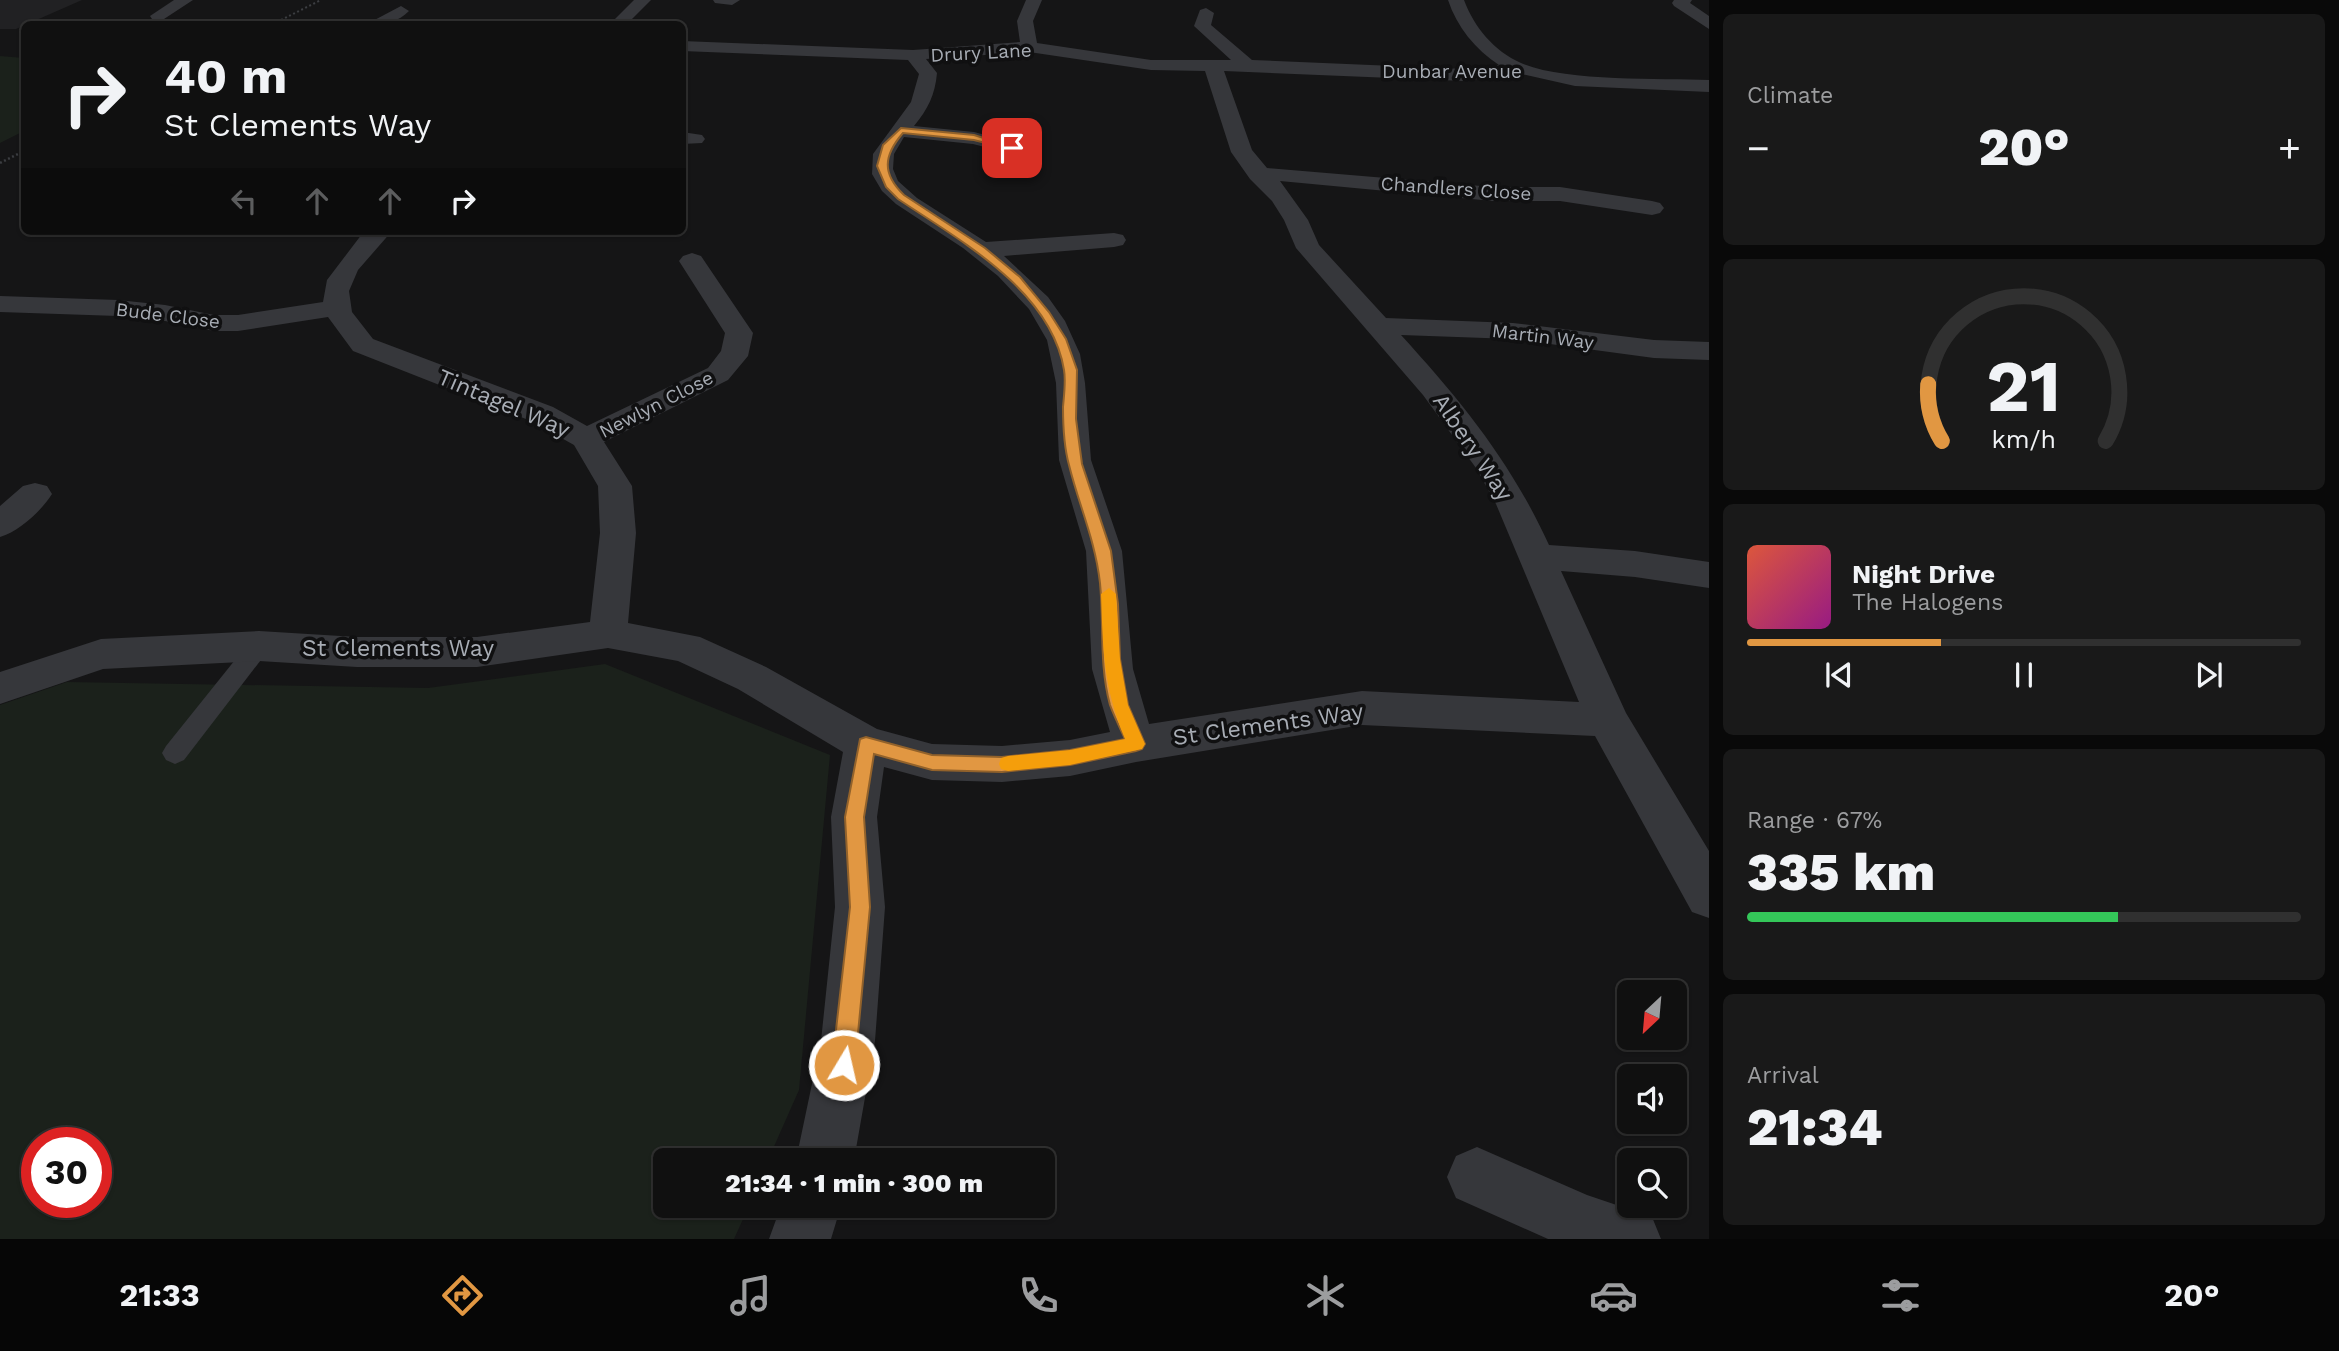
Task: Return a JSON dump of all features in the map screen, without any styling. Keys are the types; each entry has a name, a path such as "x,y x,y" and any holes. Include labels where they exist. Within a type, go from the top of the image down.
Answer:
{"street":[{"path":"158,16 185,0"},
{"path":"621,21 643,0"},
{"path":"721,0 732,1"},
{"path":"1029,47 1026,21 1034,0"},
{"path":"1456,0 1461,18 1496,57 1517,68"},
{"path":"1684,0 1680,3 1709,24"},
{"path":"381,21 401,11"},
{"path":"1206,13 1202,26 1248,66"},
{"path":"893,33 906,55 928,73 928,85 920,107 888,145 883,156 882,166 891,187 901,197 981,250 1017,280 1045,314 1060,339 1070,370 1070,419 1075,464 1104,551 1110,604 1111,659 1119,705 1136,744"},
{"name":"Drury Lane","path":"686,46 906,55 1029,47 1151,65 1321,69"},
{"name":"Albery Way","path":"1213,67 1241,152 1281,197 1296,220 1308,248 1434,389 1491,465 1513,504 1608,720 1709,896"},
{"name":"Dunbar Avenue","path":"1321,69 1465,75 1517,68 1575,80 1709,86"},
{"path":"901,131 974,138 1012,148"},
{"name":"Chandlers Close","path":"1258,174 1321,177 1493,194 1560,194 1652,208"},
{"path":"335,308 336,287 345,268 376,235"},
{"path":"981,250 1114,240"},
{"name":"Newlyn Close","path":"586,439 718,373 732,360 739,345 739,333 692,261"},
{"name":"Bude Close","path":"0,304 118,308 164,313 203,322 238,323 335,308"},
{"name":"Tintagel Way","path":"335,308 346,328 363,345 542,414 586,439 615,486 618,533 608,634"},
{"name":"Martin Way","path":"1377,326 1513,331 1654,349 1709,351"},
{"path":"0,525 35,494"},
{"path":"1535,556 1635,564 1709,575"},
{"name":"St Clements Way","path":"0,688 102,654 259,646 357,652 477,652 608,634 686,647 752,678 866,744 932,762 1002,764 1070,758 1136,744 1362,708 1608,720"},
{"path":"827,1148 848,1041 860,907 854,817 866,744"},
{"path":"1477,1177 1584,1223 1630,1239"},
{"path":"800,1239 807,1218"}],"lane":[{"path":"175,753 259,646"}],"path":[{"path":"279,21 321,0"},
{"path":"0,163 21,152"}],"shaded area":[{"path":"0,0 82,0 34,21 21,21 21,27 16,29 0,29"},
{"path":"0,56 21,58 21,132 0,143"},
{"path":"605,664 830,755 799,1090 773,1148 653,1148 653,1218 744,1218 734,1239 0,1239 0,705 67,682 428,688"}],"slow traffic":[{"path":"1008,764 1070,758 1136,744 1119,705 1111,659 1109,594"}],"route":[{"path":"844,1065 860,907 854,817 866,744 932,762 1002,764 1070,758 1136,744 1119,705 1111,659 1110,604 1104,551 1075,464 1070,419 1070,370 1060,339 1045,314 1017,280 981,250 901,197 891,187 882,166 888,145 901,131 974,138 1012,148"}]}
